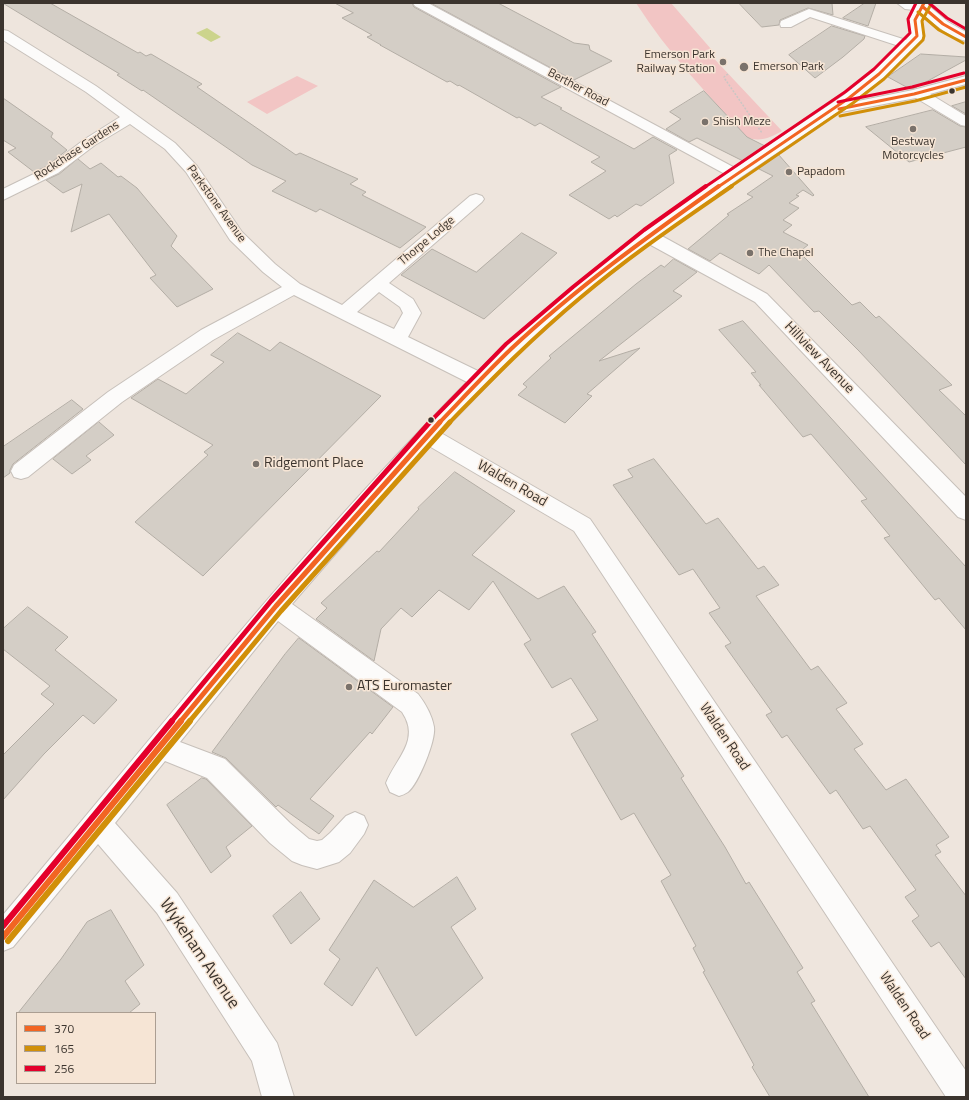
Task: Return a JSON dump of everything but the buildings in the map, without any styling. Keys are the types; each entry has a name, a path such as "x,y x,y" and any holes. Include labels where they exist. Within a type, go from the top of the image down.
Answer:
{"street":[{"name":"Berther Road","path":"419,3 736,174"},
{"path":"903,3 910,6 924,5"},
{"path":"924,5 935,20 966,37"},
{"path":"913,41 915,20 924,5"},
{"path":"786,24 809,13 913,41"},
{"path":"3,937 276,606 427,435 511,349 577,292 648,236 736,174 771,143 833,110 879,74 913,41 932,30 951,30"},
{"name":"Parkstone Avenue","path":"3,34 91,90 170,146 192,169 236,236 269,268 294,288 480,380"},
{"path":"879,74 888,83 902,90 916,93 966,122"},
{"path":"833,110 916,93 966,80"},
{"name":"Rockchase Gardens","path":"3,195 53,170 90,142 130,117"},
{"name":"Thorpe Lodge","path":"344,313 476,198"},
{"name":"Hillview Avenue","path":"648,236 761,298 966,511"},
{"path":"377,283 407,303 412,313 406,326 397,338"},
{"path":"21,471 116,397 207,334 294,288"},
{"name":"Walden Road","path":"427,435 582,525 965,1097"},
{"path":"276,606 409,702 420,719 423,736 414,758 398,783"},
{"path":"160,747 216,768 280,833 302,851 317,855 330,852 340,843 355,825"},
{"name":"Wykeham Avenue","path":"98,823 167,903 266,1054 278,1097"}],"path":[{"path":"728,74 724,77 771,143"}],"shaded area":[{"path":"636,3 671,3 711,49 706,50 782,131 770,137 761,139 752,139 747,137 674,56"},
{"path":"207,28 221,37 211,42 196,33"},
{"path":"297,76 318,86 267,114 247,102"}],"transit line":[{"name":"256","path":"3,926 271,601 422,430 506,344 573,287 644,230 732,168 845,92 874,69 910,33 908,19 916,3"},
{"name":"370","path":"3,937 276,606 427,435 511,349 577,292 648,236 736,174 849,98 879,74 917,36 915,20 924,3"},
{"name":"256","path":"929,3 947,18 966,29"},
{"name":"165","path":"8,941 281,611 432,440 516,354 581,297 652,242 853,103 884,79 923,40 924,36 922,21 930,6"},
{"name":"370","path":"923,7 943,24 966,37"},
{"name":"165","path":"918,12 939,30 963,43"},
{"name":"256","path":"838,102 912,87 964,73"},
{"name":"370","path":"839,109 914,94 966,80"},
{"name":"165","path":"840,116 915,101 966,87"}],"place":[{"name":"Emerson Park Railway Station","path":"723,62"},
{"name":"Emerson Park","path":"744,67"},
{"name":"Shish Meze","path":"705,122"},
{"name":"Bestway Motorcycles","path":"913,129"},
{"name":"Papadom","path":"789,172"},
{"name":"The Chapel","path":"750,253"},
{"name":"Ridgemont Place","path":"256,464"},
{"name":"ATS Euromaster","path":"349,687"}]}
